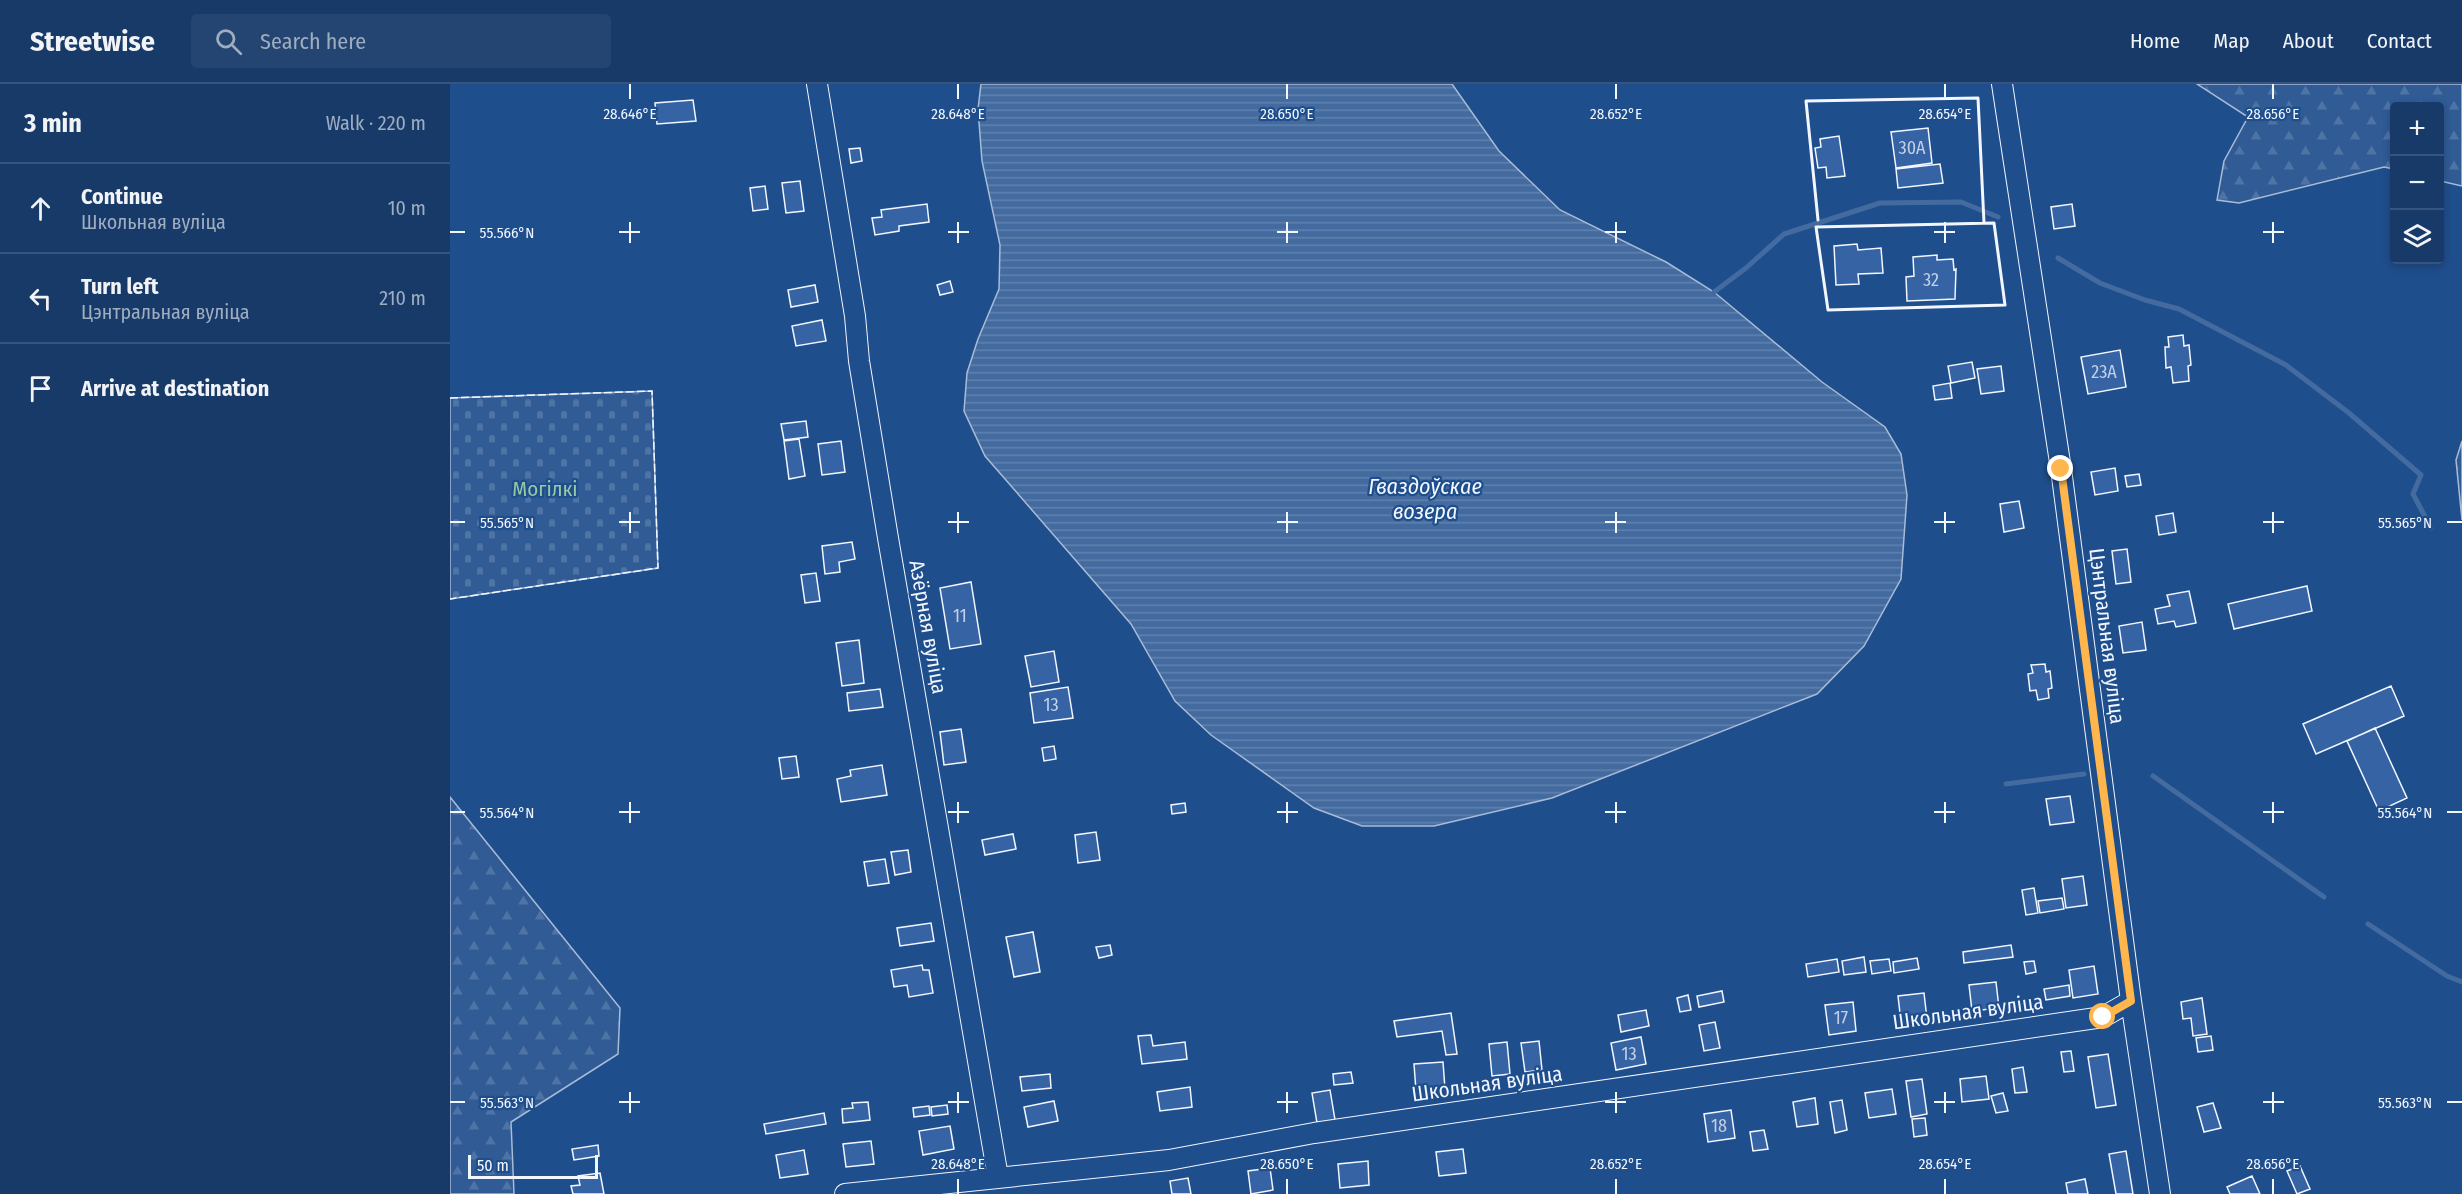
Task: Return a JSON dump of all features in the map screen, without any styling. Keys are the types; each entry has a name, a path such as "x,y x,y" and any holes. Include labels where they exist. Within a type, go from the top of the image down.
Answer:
{"street":[{"name":"Азёрная вуліца","path":"817,84 888,538 998,1177"},
{"name":"Цэнтральная вуліца","path":"2002,84 2061,469 2131,1001 2160,1194"},
{"name":"Школьная вуліца","path":"845,1194 1169,1160 1314,1133 2103,1017 2131,1001"}],"green space":[{"path":"2197,84 2462,84 2462,186 2444,182 2444,102 2390,102 2390,168 2384,167 2239,203 2217,200 2224,161 2248,117"},
{"name":"Могілкі","path":"652,391 658,568 450,599 450,398"},
{"path":"2462,441 2462,520 2456,460"},
{"path":"450,797 620,1008 618,1054 511,1122 514,1194 450,1194"}],"water":[{"name":"Гваздоўскае возера","path":"981,84 1452,84 1499,151 1560,210 1666,262 1714,292 1822,382 1885,427 1901,454 1907,495 1901,579 1864,646 1817,694 1552,798 1434,826 1362,826 1314,808 1211,735 1175,701 1131,624 985,456 964,411 967,373 978,339 999,289 1000,245 982,161 978,109"}],"building":[{"path":"693,100 696,121 657,124 655,103"},
{"path":"1928,128 1932,163 1896,168 1891,132"},
{"path":"1839,136 1845,176 1827,178 1826,167 1818,168 1815,148 1821,147 1820,139"},
{"path":"860,148 862,161 851,163 849,149"},
{"path":"1940,164 1943,183 1898,188 1896,169"},
{"path":"800,181 804,211 786,213 782,183"},
{"path":"765,186 768,209 753,211 750,188"},
{"path":"927,204 929,222 899,226 899,231 875,235 872,218 882,217 881,210"},
{"path":"2072,204 2075,226 2054,229 2051,207"},
{"path":"1857,244 1858,250 1881,248 1883,273 1858,274 1859,284 1836,285 1834,246"},
{"path":"1937,255 1937,260 1953,259 1954,270 1956,269 1955,299 1907,301 1906,277 1914,276 1913,257"},
{"path":"950,281 953,292 940,295 937,285"},
{"path":"815,285 818,302 791,307 788,290"},
{"path":"822,320 826,341 796,346 792,326"},
{"path":"2183,335 2184,346 2189,345 2191,365 2188,366 2189,381 2173,383 2171,367 2166,368 2165,347 2169,347 2168,337"},
{"path":"2120,350 2126,387 2088,394 2081,357"},
{"path":"1972,362 1975,378 1951,383 1948,366"},
{"path":"2001,366 2004,391 1981,394 1977,369"},
{"path":"1950,383 1952,398 1935,400 1933,386"},
{"path":"806,421 808,437 784,440 781,424"},
{"path":"799,439 805,476 789,479 784,441"},
{"path":"841,441 845,472 822,475 818,444"},
{"path":"2115,468 2118,491 2095,495 2091,472"},
{"path":"2139,474 2141,485 2127,487 2125,476"},
{"path":"2019,501 2024,528 2004,532 2000,504"},
{"path":"2173,513 2176,532 2159,535 2156,516"},
{"path":"852,542 855,559 839,562 840,572 825,574 822,546"},
{"path":"2127,549 2131,582 2116,584 2112,551"},
{"path":"816,573 820,601 805,603 801,575"},
{"path":"971,582 981,644 950,649 940,588"},
{"path":"2307,586 2312,611 2234,629 2228,604"},
{"path":"2189,591 2196,623 2176,627 2174,621 2158,624 2155,609 2170,606 2167,595"},
{"path":"2142,622 2146,650 2123,653 2119,626"},
{"path":"859,640 864,683 842,686 836,643"},
{"path":"1054,651 1059,682 1031,687 1025,656"},
{"path":"2045,664 2046,672 2050,671 2052,688 2048,689 2049,698 2038,700 2036,690 2030,691 2028,674 2033,673 2031,665"},
{"path":"2391,686 2404,716 2316,754 2303,724"},
{"path":"1068,687 1073,718 1034,723 1030,693"},
{"path":"880,689 883,707 849,711 847,693"},
{"path":"2375,728 2407,798 2379,811 2347,741"},
{"path":"961,729 966,762 944,765 940,732"},
{"path":"1054,746 1056,759 1044,761 1042,748"},
{"path":"796,756 799,777 782,779 779,758"},
{"path":"882,765 887,795 841,802 837,779 851,776 850,770"},
{"path":"2070,796 2074,822 2050,825 2046,799"},
{"path":"1185,803 1186,812 1172,814 1171,805"},
{"path":"1096,832 1100,860 1078,863 1075,835"},
{"path":"1013,834 1016,849 985,855 982,840"},
{"path":"908,850 911,872 895,875 891,852"},
{"path":"885,859 889,883 868,886 864,862"},
{"path":"2083,876 2087,905 2066,908 2062,879"},
{"path":"2034,888 2038,913 2026,915 2022,890"},
{"path":"2062,898 2064,909 2040,913 2038,901"},
{"path":"931,923 934,941 900,946 897,928"},
{"path":"1033,932 1040,972 1014,977 1006,937"},
{"path":"1110,945 1112,955 1099,958 1096,947"},
{"path":"2011,945 2013,957 1964,963 1963,952"},
{"path":"1864,957 1866,972 1844,975 1842,961"},
{"path":"1917,958 1919,969 1894,973 1893,962"},
{"path":"1837,959 1839,972 1808,977 1806,964"},
{"path":"1889,959 1891,971 1872,974 1870,961"},
{"path":"2034,961 2036,972 2026,974 2024,962"},
{"path":"922,965 923,970 929,970 933,993 909,997 907,985 894,987 891,970"},
{"path":"2094,966 2098,994 2073,998 2069,970"},
{"path":"1996,982 1999,1008 1972,1011 1969,985"},
{"path":"2069,985 2070,996 2046,1000 2044,989"},
{"path":"1722,991 1724,1002 1699,1007 1697,996"},
{"path":"1924,993 1927,1019 1901,1022 1898,996"},
{"path":"1688,995 1691,1010 1680,1012 1677,998"},
{"path":"2202,998 2207,1034 2193,1036 2191,1018 2183,1019 2181,1002"},
{"path":"1853,1002 1856,1031 1829,1035 1825,1005"},
{"path":"1646,1010 1649,1026 1621,1032 1618,1015"},
{"path":"1451,1013 1457,1054 1446,1055 1442,1031 1397,1037 1394,1021"},
{"path":"1715,1022 1720,1048 1704,1051 1699,1025"},
{"path":"1151,1035 1153,1046 1185,1042 1187,1059 1142,1064 1138,1036"},
{"path":"2211,1036 2213,1050 2198,1052 2196,1038"},
{"path":"1641,1037 1646,1064 1616,1070 1611,1043"},
{"path":"1539,1041 1542,1070 1525,1072 1521,1043"},
{"path":"1507,1042 1510,1074 1492,1076 1489,1044"},
{"path":"2071,1051 2074,1071 2064,1072 2061,1052"},
{"path":"2108,1054 2116,1105 2096,1108 2088,1057"},
{"path":"1443,1062 1445,1089 1416,1091 1414,1064"},
{"path":"2023,1067 2027,1092 2015,1093 2012,1069"},
{"path":"1351,1072 1353,1083 1334,1085 1333,1074"},
{"path":"1050,1074 1051,1088 1022,1091 1020,1077"},
{"path":"1986,1076 1989,1099 1962,1102 1960,1079"},
{"path":"1922,1079 1927,1114 1911,1117 1906,1081"},
{"path":"1190,1087 1192,1107 1160,1111 1157,1092"},
{"path":"1892,1089 1896,1114 1869,1118 1865,1093"},
{"path":"1330,1090 1335,1120 1317,1123 1312,1093"},
{"path":"2003,1093 2008,1111 1996,1113 1991,1096"},
{"path":"1815,1098 1818,1124 1797,1127 1793,1102"},
{"path":"1842,1100 1847,1130 1835,1133 1830,1102"},
{"path":"1054,1101 1058,1121 1028,1127 1024,1107"},
{"path":"868,1102 870,1120 843,1123 842,1109 853,1108 852,1103"},
{"path":"2213,1103 2221,1128 2204,1132 2197,1107"},
{"path":"947,1105 948,1114 932,1116 931,1107"},
{"path":"929,1106 930,1115 914,1117 913,1108"},
{"path":"1731,1110 1735,1138 1708,1142 1704,1114"},
{"path":"824,1113 826,1124 766,1134 764,1124"},
{"path":"1925,1118 1927,1135 1914,1137 1912,1119"},
{"path":"950,1126 954,1149 923,1155 919,1131"},
{"path":"1764,1130 1768,1149 1753,1151 1750,1132"},
{"path":"871,1141 874,1164 846,1167 843,1144"},
{"path":"598,1145 599,1156 574,1160 572,1149"},
{"path":"1463,1149 1466,1173 1439,1176 1436,1152"},
{"path":"804,1150 808,1174 780,1178 776,1155"},
{"path":"2126,1151 2133,1194 2116,1194 2109,1154"},
{"path":"1368,1161 1369,1185 1340,1188 1338,1164"},
{"path":"2300,1166 2310,1189 2297,1194 2287,1171"},
{"path":"1270,1168 1273,1190 1251,1194 1248,1171"},
{"path":"600,1173 604,1194 573,1194 571,1186 580,1185 578,1176"},
{"path":"2252,1176 2260,1194 2230,1194 2227,1187"},
{"path":"1188,1178 1191,1194 1172,1194 1170,1181"},
{"path":"2085,1179 2088,1194 2068,1194 2066,1183"}],"waterway":[{"path":"1714,292 1746,268 1784,234 1880,203 1961,202 1998,217"},
{"path":"2058,258 2100,283 2145,300 2179,309 2286,365 2349,413 2421,475 2413,494 2431,528"},
{"path":"2006,784 2084,774"},
{"path":"2153,776 2324,897"},
{"path":"2368,924 2447,976 2462,982"}],"fence":[{"path":"450,398 652,391 658,568 450,599"}],"wall":[{"path":"1818,220 1806,101 1978,98 1984,223"},
{"path":"1994,223 2005,305 1828,310 1816,227 1994,223"}],"route":[{"path":"2061,469 2131,1001 2103,1017"}]}
